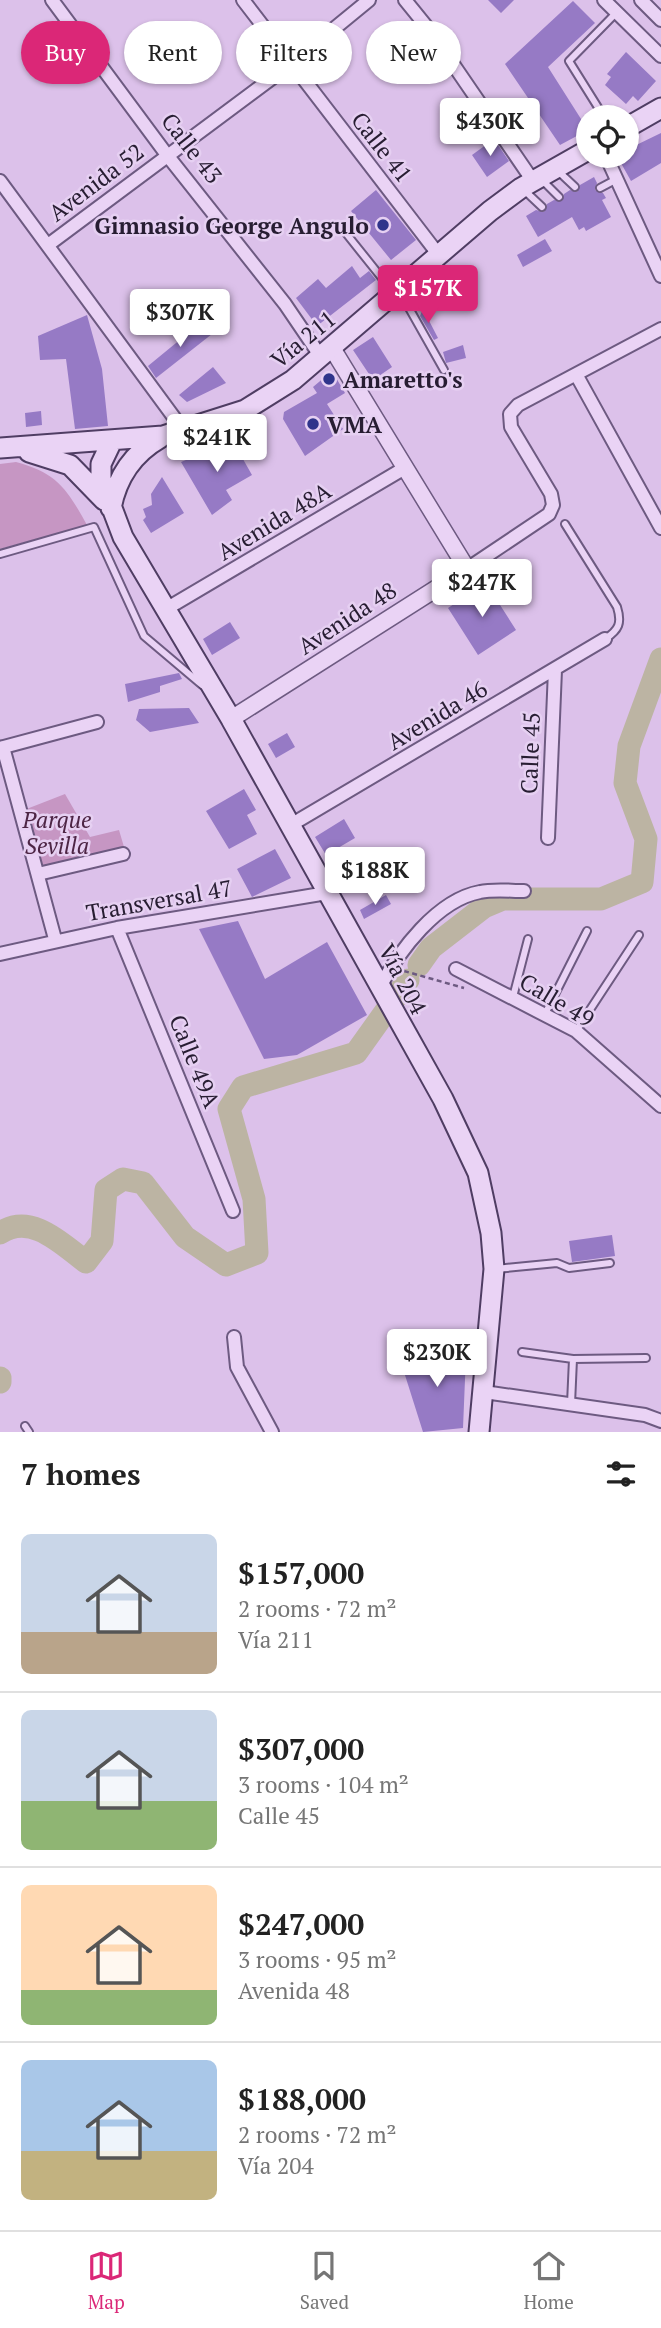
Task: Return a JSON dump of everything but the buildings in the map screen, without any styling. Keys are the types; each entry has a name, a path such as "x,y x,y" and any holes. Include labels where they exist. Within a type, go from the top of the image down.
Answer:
{"main road":[{"path":"639,121 661,108"},
{"name":"Vía 211","path":"4,448 163,436 222,419 267,398 326,353 438,254 538,179 576,157"},
{"path":"111,509 117,483 131,461 163,436"},
{"name":"Vía 204","path":"111,441 101,464 101,479 111,509 137,562 231,719 403,1032 443,1099 478,1173 491,1233 494,1269 479,1432"},
{"path":"4,448 48,455 71,465 111,509"}],"street":[{"name":"Calle 43","path":"52,0 167,155 326,353 467,569"},
{"name":"Calle 41","path":"243,0 259,21"},
{"name":"Avenida 52","path":"343,21 369,0"},
{"path":"405,0 538,179"},
{"path":"604,0 661,56"},
{"path":"640,0 661,20"},
{"name":"Avenida 52","path":"48,244 264,84"},
{"name":"Calle 41","path":"306,84 438,254"},
{"path":"612,168 661,276"},
{"path":"0,181 184,431"},
{"path":"661,329 578,376 661,528"},
{"name":"Avenida 48","path":"231,719 467,569 548,514 553,505 551,494 511,426 510,414 518,405 578,376"},
{"name":"Avenida 48A","path":"166,609 403,468"},
{"name":"Avenida 46","path":"289,826 605,639"},
{"name":"Calle 45","path":"548,838 555,670"},
{"path":"55,939 1,747 97,722"},
{"path":"38,874 122,854"},
{"path":"382,991 390,968 427,925 456,901 480,891 524,891"},
{"name":"Transversal 47","path":"0,954 55,939 327,893"},
{"name":"Calle 49A","path":"117,928 233,1210"},
{"name":"Calle 49","path":"456,969 576,1031 661,1105"},
{"path":"234,1337 237,1367 272,1432"},
{"path":"484,1392 645,1415 661,1421"}],"lane":[{"path":"596,105 569,61 617,12"},
{"path":"538,179 575,187"},
{"path":"538,179 559,197"},
{"path":"538,179 542,207"},
{"path":"600,188 617,179"},
{"path":"345,232 396,292 444,370"},
{"path":"565,524 617,607 620,622 617,629 605,639"},
{"path":"0,554 94,527 144,636 220,700"},
{"path":"545,1014 587,931"},
{"path":"576,1031 639,935"},
{"path":"513,997 528,939"},
{"path":"494,1269 557,1263 569,1268 610,1262"},
{"path":"522,1352 573,1359 646,1358"},
{"path":"571,1404 573,1359"}],"path":[{"path":"390,968 468,989"}],"green space":[{"path":"16,462 42,471 59,484 87,525 0,549 0,464"},
{"name":"Parque Sevilla","path":"65,794 90,837 119,830 124,847 40,868 24,810"}],"waterway":[{"path":"419,965 431,948 484,907 503,899 601,899 642,882 646,839 625,783 629,746 661,659"},
{"path":"0,1233 12,1227 35,1228 56,1239 86,1262 102,1241 106,1190 123,1179 143,1183 185,1237 226,1265 257,1253 254,1199 229,1109 243,1087 356,1053 408,980"}],"place":[{"name":"Gimnasio George Angulo","path":"383,225"},
{"name":"Amaretto's","path":"329,379"},
{"name":"VMA","path":"313,424"}]}
